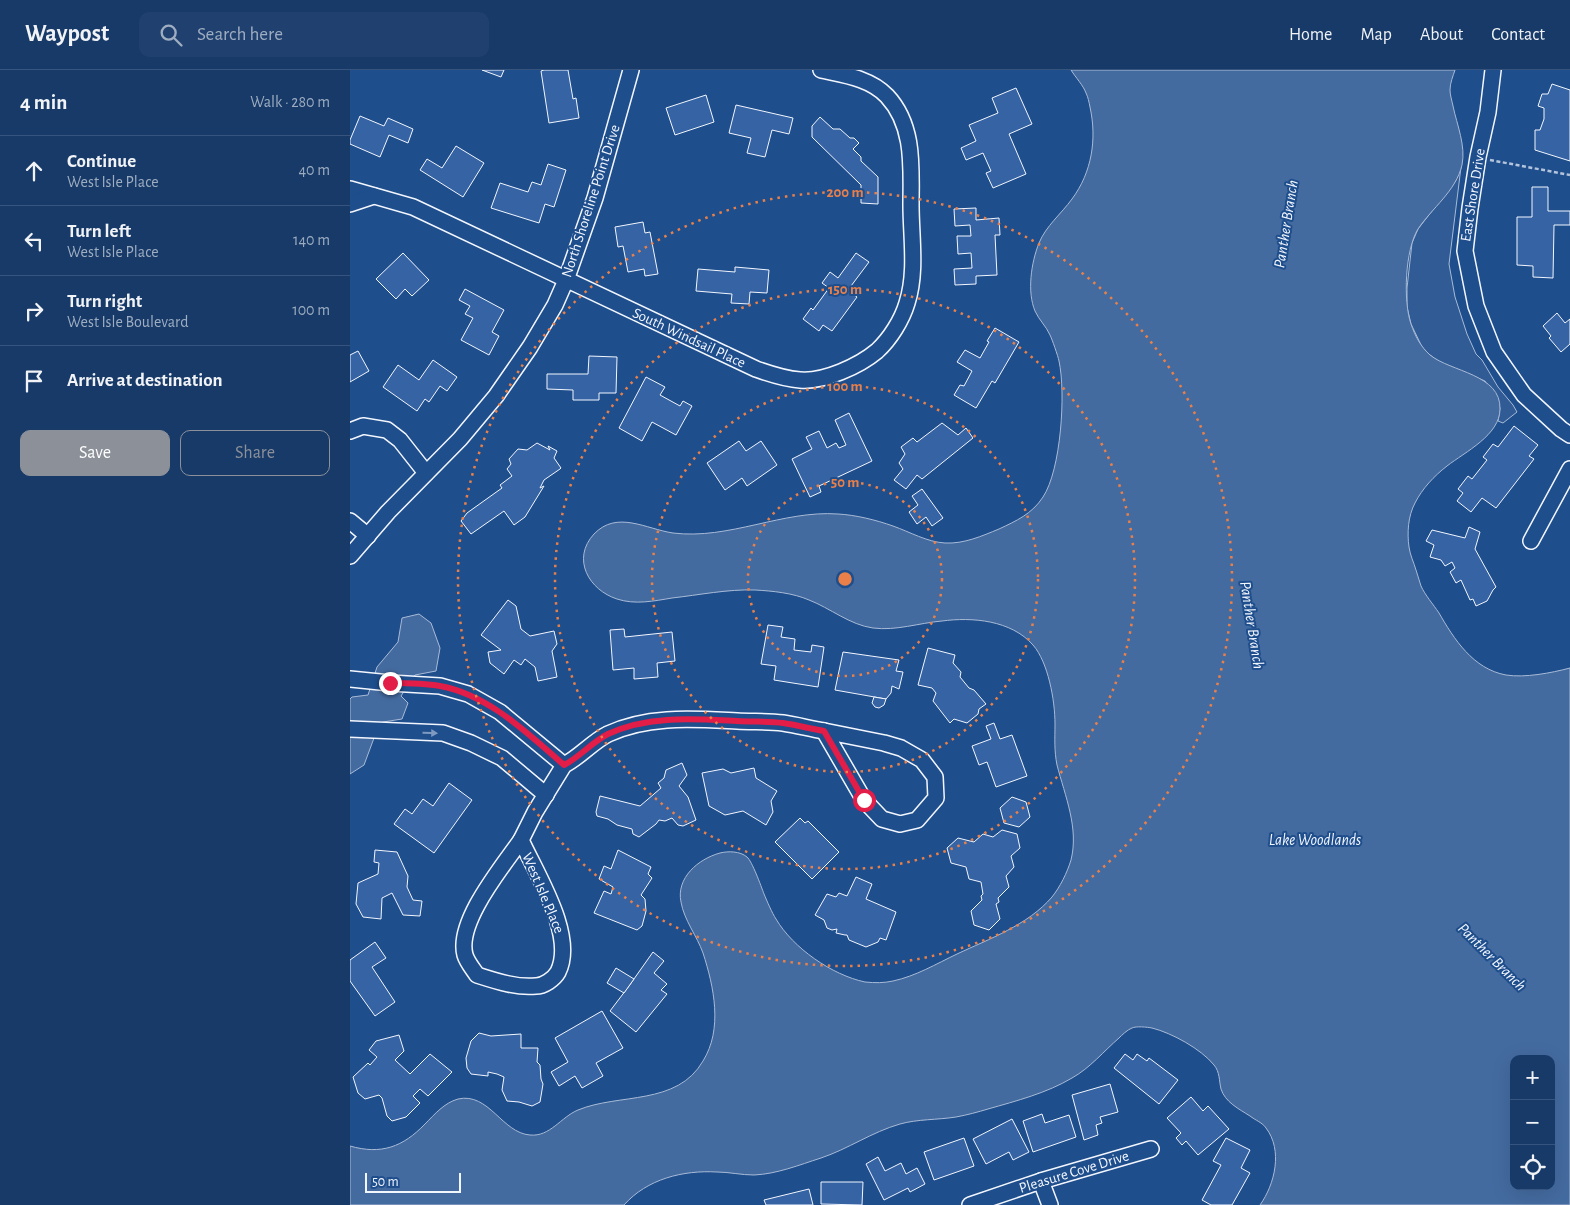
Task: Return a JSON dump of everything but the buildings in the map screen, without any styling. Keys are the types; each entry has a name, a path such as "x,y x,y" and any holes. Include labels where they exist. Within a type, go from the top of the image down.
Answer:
{"street":[{"name":"North Shoreline Point Drive","path":"350,556 388,512 466,432 496,396 530,347 555,305 566,280 595,198 631,70"},
{"name":"South Windsail Place","path":"350,189 413,207 756,369 778,377 802,380 820,378 857,364 877,350 890,336 900,321 907,303 913,262 911,157 908,136 896,108 886,96 858,78 821,70"},
{"name":"East Shore Drive","path":"1493,70 1488,112 1478,157 1465,251 1476,306 1494,352 1524,395 1570,435"},
{"path":"350,204 374,196"},
{"path":"350,432 363,426 387,430 400,440 426,473"},
{"path":"1531,541 1570,469"},
{"path":"350,521 368,536"},
{"path":"358,680 440,686 468,694 500,712 564,765"},
{"name":"West Isle Place","path":"521,840 558,921 563,939 562,963 555,978 538,986 512,985 477,976 465,956 464,940 469,920 479,901 521,840 535,812 564,765 609,734 630,726 660,720 694,718 783,723 824,731 884,743 901,748 922,760 935,777 936,798 917,820 900,824 882,819 864,800 824,731"},
{"path":"350,729 443,733 471,743 502,758 546,795"},
{"name":"Pleasure Cove Drive","path":"970,1205 1041,1181 1151,1148"},
{"path":"1041,1181 1050,1205"}],"path":[{"path":"1478,157 1570,175"}],"shaded area":[{"path":"1461,167 1449,264 1455,297 1467,334 1476,354 1517,412 1503,423 1498,421 1500,408 1485,381 1441,363 1422,347 1411,324 1407,307 1412,243 1418,229 1456,180"}],"water":[{"name":"Lake Woodlands","path":"1071,70 1455,70 1450,92 1462,143 1462,165 1455,183 1418,229 1410,249 1406,289 1408,314 1419,341 1430,355 1439,361 1484,381 1498,397 1500,409 1494,427 1488,435 1442,470 1421,493 1411,513 1408,542 1420,584 1451,633 1474,660 1494,672 1513,676 1555,672 1570,668 1570,1205 1260,1205 1270,1187 1276,1156 1271,1137 1266,1128 1226,1098 1221,1089 1216,1068 1202,1053 1186,1042 1168,1034 1152,1028 1139,1027 1126,1031 1079,1074 1042,1092 964,1115 900,1124 880,1131 831,1154 780,1171 754,1175 704,1172 679,1175 666,1178 643,1189 624,1205 350,1205 350,1146 372,1150 391,1147 417,1132 440,1109 458,1099 469,1098 478,1101 511,1128 520,1133 537,1135 549,1130 578,1110 594,1105 663,1092 678,1085 692,1075 703,1061 709,1049 715,1022 715,1008 707,966 685,915 680,893 685,878 690,871 712,856 730,852 747,857 754,868 774,916 792,940 814,959 827,967 865,982 886,982 910,976 995,937 1032,916 1058,889 1071,860 1073,848 1072,824 1056,760 1055,714 1050,682 1038,652 1024,637 1002,625 978,620 933,622 899,628 873,628 848,620 817,603 803,598 769,591 734,590 644,602 624,601 607,595 591,581 586,572 584,553 587,544 594,534 612,523 622,522 673,533 694,534 735,529 797,516 838,514 873,520 932,541 952,543 973,539 999,529 1017,520 1034,508 1043,497 1054,469 1058,451 1062,392 1059,361 1050,335 1035,311 1031,295 1032,268 1042,237 1079,189 1088,166 1093,143 1093,131 1087,95"},
{"path":"419,614 431,623 440,648 436,671 415,675 401,696 408,703 402,719 383,722 374,738 364,765 350,774 350,699 352,697 368,695 377,667 398,642 402,618"}],"route":[{"path":"390,683 440,686 468,694 500,712 564,765 609,734 630,726 660,720 694,718 783,723 824,731 864,800"}],"water label":[{"name":"Panther Branch","path":"1286,224"},
{"name":"Panther Branch","path":"1252,625"},
{"name":"Panther Branch","path":"1492,957"}]}
